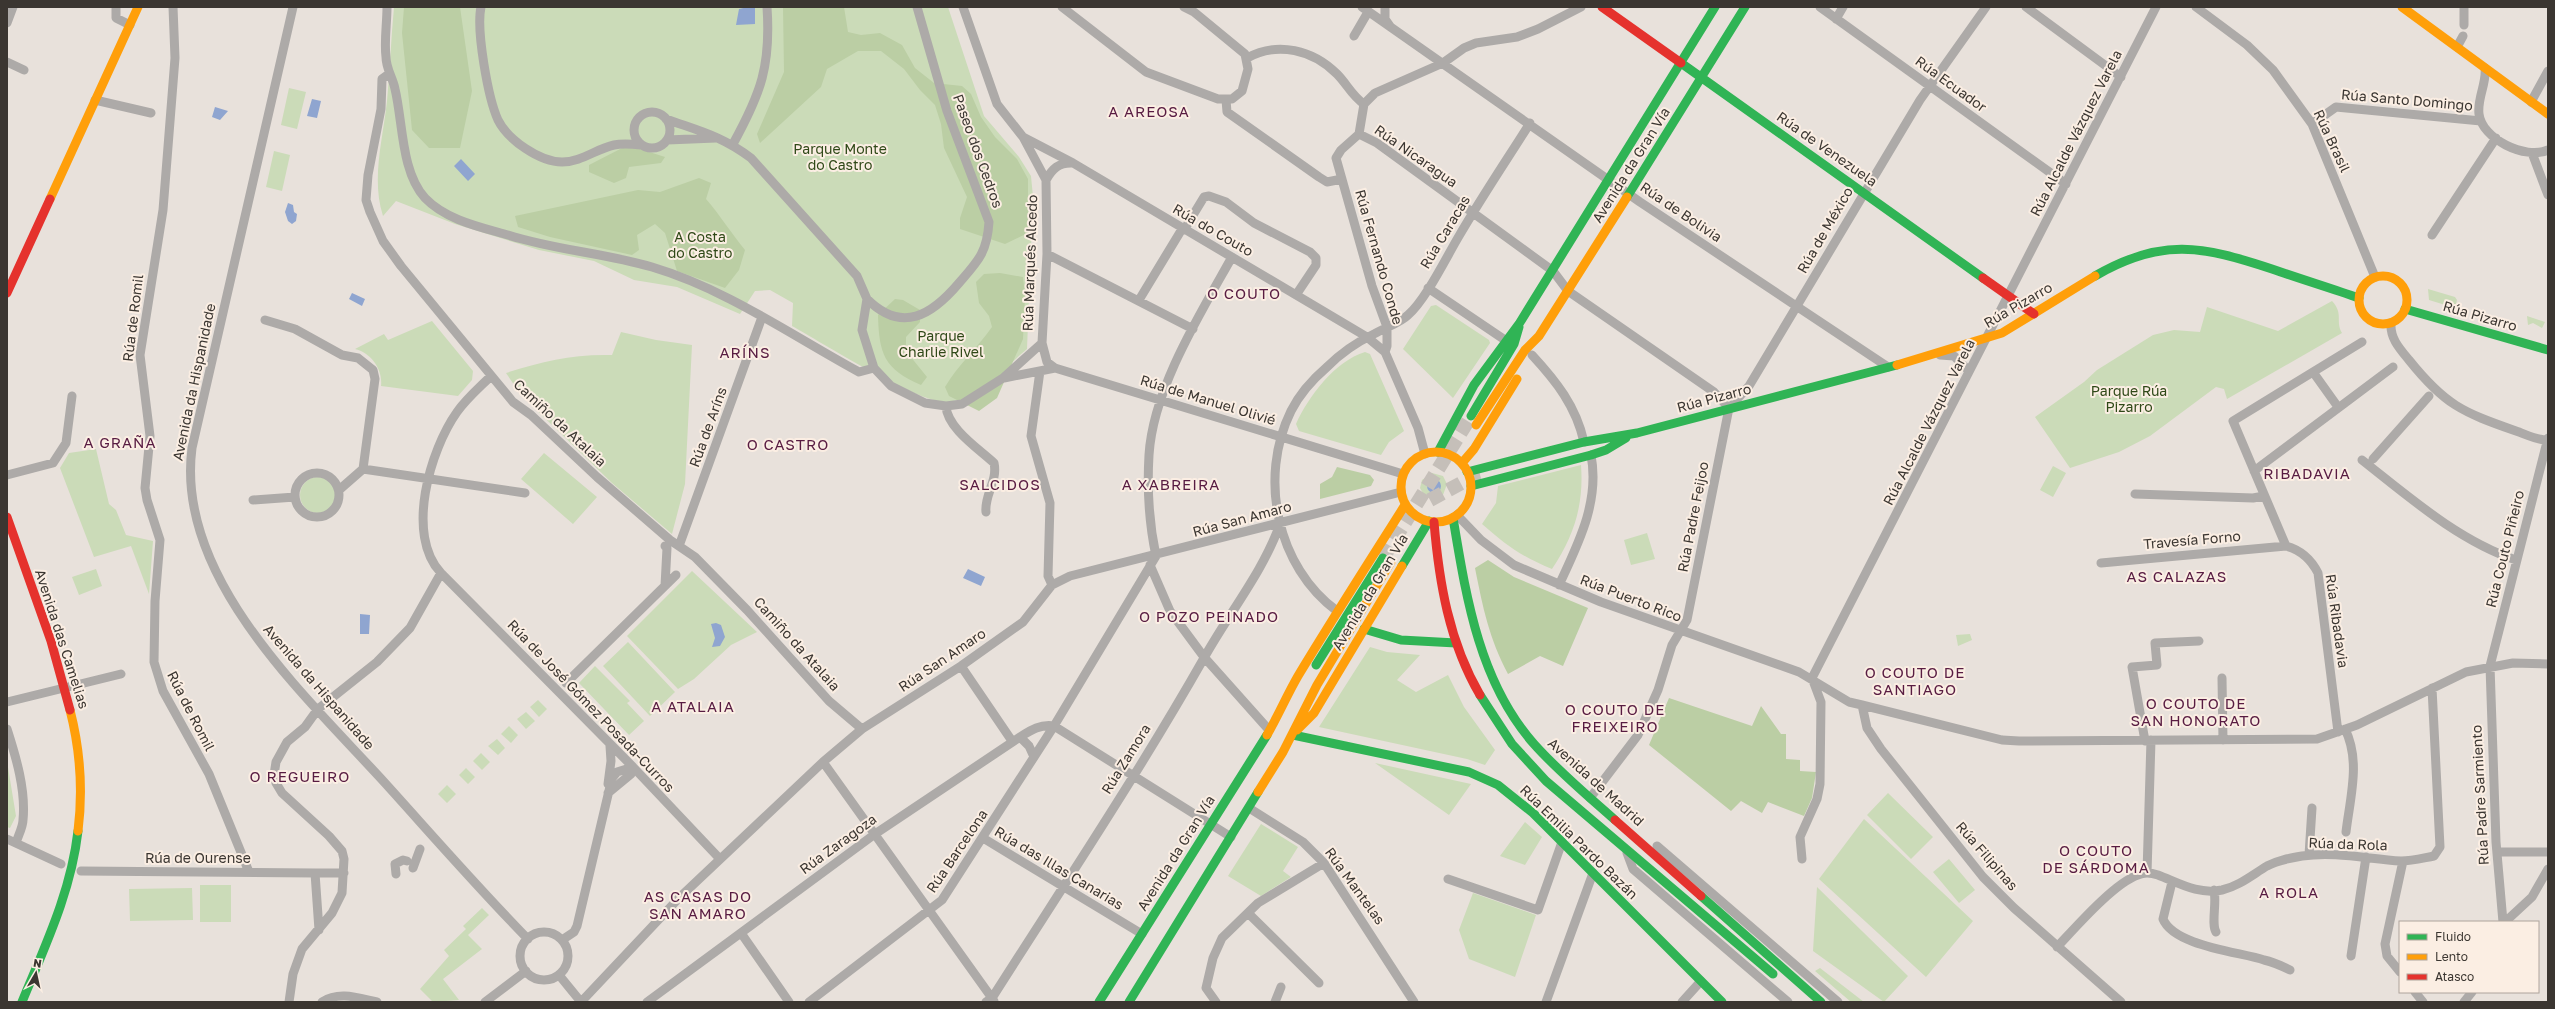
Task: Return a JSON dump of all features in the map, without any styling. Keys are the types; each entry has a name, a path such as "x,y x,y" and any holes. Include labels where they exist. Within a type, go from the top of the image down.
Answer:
{"main road":[{"path":"7,293 138,7"},
{"name":"Rúa de Venezuela","path":"1602,7 1702,76 2009,294 2034,314"},
{"name":"Avenida da Gran Vía","path":"1438,452 1447,432 1505,340 1519,324 1553,271 1715,7"},
{"name":"Avenida da Gran Vía","path":"1519,324 1514,344 1472,423 1525,350 1539,336 1568,292 1745,7"},
{"path":"2402,7 2457,47 2488,73 2548,114"},
{"name":"Rúa Pizarro","path":"1467,472 1584,442 1637,433 1939,354 1986,340 2034,314 2111,265 2156,249 2204,249 2231,255 2359,298"},
{"path":"2383,276 2398,281 2406,294 2405,309 2399,317 2391,322 2375,323 2368,319 2361,310 2359,298 2364,285 2375,277 2383,276"},
{"name":"Rúa Pizarro","path":"2405,309 2548,350"},
{"name":"Avenida da Gran Vía","path":"1462,464 1474,449 1532,355 1539,336"},
{"name":"Rúa Pizarro","path":"1471,486 1591,456 1637,433"},
{"name":"Rúa Pizarro","path":"1565,455 1603,445 1611,446"},
{"path":"1438,452 1451,456 1462,464 1467,472 1471,486 1469,497 1455,516 1431,522 1415,516 1405,505 1401,492 1403,474 1408,465 1425,454 1438,452"},
{"name":"Avenida da Gran Vía","path":"1099,1002 1277,718 1284,700 1337,611 1405,505"},
{"name":"Avenida de Madrid","path":"1455,516 1476,635 1492,675 1508,706 1533,743 1590,798 1821,1002"},
{"name":"Avenida das Camelias","path":"7,517 66,687 75,724 79,762 79,820 70,876 22,1002"},
{"name":"Avenida da Gran Vía","path":"1293,735 1314,713 1364,629 1431,522"},
{"name":"Avenida de Madrid","path":"1431,522 1440,585 1456,643 1472,684 1506,737 1537,772 1781,981"},
{"name":"Avenida da Gran Vía","path":"1277,718 1292,704 1382,558"},
{"name":"Avenida da Gran Vía","path":"1129,1002 1293,735 1317,685 1391,562"},
{"path":"1364,629 1401,640 1456,643"},
{"name":"Rúa Emilia Pardo Bazán","path":"1293,735 1469,772 1484,778 1511,794 1562,842 1722,1002"}],"street":[{"path":"7,23 13,7"},
{"path":"116,7 116,18 130,25"},
{"name":"Rúa de Romil","path":"173,7 175,58 163,210 140,355 150,436 145,488 147,500 160,540 155,601 154,662 159,684 208,774 249,872"},
{"name":"Avenida da Hispanidade","path":"293,7 197,428 190,467 190,484 208,556 231,598 252,631 318,709 528,939"},
{"path":"387,7 386,58 389,74 395,87 400,129 413,177 424,197 437,207 463,221 529,242 613,257 653,268 700,285 762,317 859,372 874,368 862,330 867,299 857,276 751,158 733,144 705,131 651,113 638,120 635,134 641,145"},
{"path":"481,7 478,19 479,33 498,121 515,139 538,155 561,162 578,160 613,145 641,145 656,148 667,140 705,137 721,139"},
{"path":"733,144 760,88 767,64 767,7"},
{"name":"Paseo dos Cedros","path":"867,299 876,307 892,317 908,318 922,315 943,301 982,256 988,240 989,222 947,110 917,7"},
{"name":"Rúa Marqués Alcedo","path":"963,7 997,104 1023,137 1046,180 1047,254 1042,344 1047,362 1054,368"},
{"path":"1062,7 1146,72 1226,100 1232,99 1242,91 1246,77 1247,58 1241,49 1196,10 1184,7"},
{"path":"1385,7 1385,19 1392,29"},
{"path":"1360,134 1364,104 1375,93 1443,63 1464,48 1476,43 1524,34 1582,7"},
{"name":"Rúa Ecuador","path":"1820,7 2066,184"},
{"path":"1836,19 1843,7"},
{"name":"Rúa de México","path":"1729,408 1749,386 1864,192 1930,86 1986,7"},
{"path":"2026,7 2121,77"},
{"name":"Rúa Alcalde Vázquez Varela","path":"1812,678 2156,7"},
{"name":"Rúa Brasil","path":"2196,7 2247,45 2273,70 2312,124 2375,277"},
{"path":"2464,7 2464,25"},
{"path":"1354,36 1365,10"},
{"name":"Rúa de Bolivia","path":"1365,10 1530,123 1609,180 1888,367"},
{"path":"2457,47 2463,36"},
{"path":"1247,58 1264,52 1283,49 1310,55 1338,74 1356,98 1364,104"},
{"path":"7,62 24,70"},
{"path":"2531,102 2548,71"},
{"path":"2488,73 2479,104 2481,121 2496,138 2516,150 2532,154 2548,150"},
{"name":"Camiño da Atalaia","path":"389,74 382,79 381,109 368,175 366,200 383,241 401,266 513,402 531,415 597,477 679,546 695,557 747,610 829,701 862,729"},
{"path":"95,100 151,113"},
{"path":"1226,100 1227,112 1319,177 1327,182 1342,179"},
{"name":"Rúa Santo Domingo","path":"2312,124 2336,107 2481,121"},
{"path":"666,119 670,130 667,140"},
{"name":"Rúa Caracas","path":"1280,524 1275,482 1281,437 1291,411 1312,381 1334,360 1367,337 1408,315 1428,288 1472,214 1530,123"},
{"name":"Rúa Fernando Conde","path":"1360,134 1337,154 1342,179 1372,286 1387,327 1388,346 1385,352"},
{"name":"Rúa Nicaragua","path":"1360,134 1377,143 1472,214 1553,271 1568,292"},
{"name":"Rúa do Couto","path":"1023,137 1073,163 1183,230 1232,257 1367,337 1385,352"},
{"path":"2432,235 2496,138"},
{"path":"2532,154 2548,195"},
{"path":"1046,180 1055,167 1066,162 1073,163"},
{"path":"1139,300 1204,197 1209,196 1226,202 1254,223 1310,252 1316,258 1316,265 1296,295"},
{"path":"1047,254 1194,329"},
{"path":"1156,556 1148,505 1149,454 1161,400 1175,362 1232,257"},
{"path":"1428,288 1505,340"},
{"path":"1568,292 1714,392 1724,400 1729,408"},
{"name":"Rúa de Aríns","path":"679,546 762,317"},
{"path":"265,320 295,329 342,355 358,358 373,370 375,379 363,469 338,490"},
{"path":"2391,322 2390,333 2396,344 2436,392 2449,403 2484,420 2547,439"},
{"path":"2286,546 2233,421 2362,342"},
{"name":"Rúa de Manuel Olivié","path":"874,368 891,386 909,397 946,406 962,404 1003,378 1042,344"},
{"path":"1385,352 1418,428 1425,454"},
{"path":"1939,354 1954,356 1965,364 1970,372"},
{"path":"1532,355 1558,384 1568,400 1580,424 1584,442"},
{"path":"2254,471 2393,366"},
{"name":"Rúa de Manuel Olivié","path":"1003,378 1054,368 1403,474"},
{"path":"1040,371 1031,436 1050,503 1048,576 1052,585"},
{"path":"2313,372 2338,407"},
{"name":"Rúa de José Gómez Posada-Curros","path":"491,376 469,396 452,421 436,453 428,479 425,498 426,535 430,558 441,573 610,746 633,767 720,859"},
{"path":"7,475 53,463 66,443 72,396"},
{"path":"2373,459 2429,396"},
{"path":"946,406 946,414 957,428 994,463 996,471 985,503 986,512"},
{"name":"Rúa Padre Feijoo","path":"1590,798 1638,735 1658,690 1672,645 1688,617 1729,408"},
{"name":"Rúa Couto Piñeiro","path":"2490,666 2547,439"},
{"path":"1559,585 1578,546 1586,524 1592,492 1591,456"},
{"path":"2362,460 2415,501 2469,538 2485,548 2516,560"},
{"path":"363,469 525,493"},
{"path":"317,473 331,478 338,490 337,504 328,514 321,516 307,514 297,504 295,497 299,483 310,474 317,473"},
{"name":"Rúa San Amaro","path":"581,1002 679,898 823,762 862,729 961,666 1023,622 1052,585 1070,576 1156,556 1350,504 1401,492"},
{"path":"2135,494 2253,498 2264,496"},
{"path":"253,500 295,497"},
{"name":"Rúa Puerto Rico","path":"1455,516 1482,540 1514,565 1559,585 1812,678 1849,702 2002,740 2317,739 2341,731 2466,672 2490,666 2513,663 2548,664"},
{"path":"1280,524 1296,565 1318,594 1337,611"},
{"name":"Rúa Zamora","path":"991,1000 1132,776 1271,548 1280,524"},
{"path":"665,546 667,548 665,586"},
{"name":"Travesía Forno","path":"2101,562 2286,546"},
{"name":"Rúa Ribadavia","path":"2286,546 2293,548 2311,560 2318,573 2341,731 2349,739 2354,770 2346,832"},
{"name":"Rúa Barcelona","path":"809,1002 930,912 942,900 1054,726 1156,556"},
{"path":"1150,565 1170,611 1204,657 1269,730"},
{"path":"289,1002 294,974 302,949 332,913 342,893 344,873 342,851 329,836 282,793 274,776 276,762 283,749 305,726 318,709 372,667 410,628 441,573"},
{"path":"566,683 676,575"},
{"path":"2057,947 2129,880 2147,873 2148,740 2132,667 2157,665 2154,643 2199,641"},
{"path":"961,666 1016,739 1029,746 1034,757"},
{"name":"Rúa Padre Sarmiento","path":"2490,666 2497,852 2504,921"},
{"path":"7,702 121,674"},
{"path":"1802,859 1800,836 1817,799 1820,784 1821,702 1812,678"},
{"path":"2222,678 2223,740"},
{"name":"Rúa da Rola","path":"2147,873 2158,875 2172,882 2191,888 2214,890 2240,884 2268,865 2283,860 2309,855 2366,857 2403,861 2434,856 2440,847 2432,688"},
{"name":"Rúa Filipinas","path":"1862,705 1867,728 1881,748 1983,877 2057,947 2121,1002"},
{"name":"Rúa Zaragoza","path":"647,1002 875,834 1032,729 1044,725 1054,726"},
{"path":"1054,726 1231,837"},
{"path":"7,729 16,756 22,802 23,820 16,843"},
{"path":"562,940 574,932 577,926 608,793 607,779 611,760 610,746"},
{"path":"823,762 991,1000"},
{"path":"608,793 627,779 633,767"},
{"name":"Rúa Mantelas","path":"1249,808 1303,842 1324,863 1414,1002"},
{"path":"2309,855 2312,808"},
{"path":"1632,834 1655,844 1838,1002"},
{"name":"Rúa das Illas Canarias","path":"983,838 1062,888 1142,934"},
{"path":"7,839 61,864"},
{"path":"1448,879 1538,910 1562,842"},
{"name":"Avenida de Madrid","path":"1624,846 1633,869 1788,1002"},
{"path":"396,874 395,864 403,860 408,863 420,849"},
{"path":"2497,852 2548,852"},
{"path":"2351,956 2366,857"},
{"path":"2399,971 2387,956 2385,944 2403,861"},
{"path":"1216,1002 1206,988 1213,958 1222,938 1258,903 1324,863"},
{"path":"2505,921 2532,897 2548,869"},
{"name":"Rúa de Ourense","path":"82,871 344,873"},
{"path":"315,873 319,930"},
{"path":"1546,1002 1592,873"},
{"path":"2172,882 2163,920 2172,931 2193,941 2264,960 2290,970"},
{"path":"2214,890 2216,913 2213,928 2216,932"},
{"path":"1248,913 1319,983"},
{"path":"546,932 558,936 562,940 567,947 567,963 559,975 545,980 531,976 526,971 522,965 521,951 528,939 546,932"},
{"path":"741,933 789,1002"},
{"path":"485,1002 526,971"},
{"path":"559,975 581,1002"},
{"path":"1682,1002 1701,981"},
{"path":"1275,1002 1281,987"},
{"path":"2416,993 2423,1002"},
{"path":"2464,1002 2471,993"},
{"path":"322,1002 342,995 377,1002"}],"green space":[{"name":"Parque Monte do Castro","path":"394,7 948,7 984,116 1019,157 1031,176 1033,197 1027,349 990,382 968,396 947,402 933,400 893,383 870,371 792,326 793,303 770,290 755,291 740,314 677,287 634,280 594,261 539,250 455,224 396,201 383,216 378,188 378,173 387,101"},
{"path":"404,7 460,7 472,91 460,148 429,148 412,130 402,33"},
{"path":"783,7 844,7 848,32 861,35 880,33 902,45 915,68 934,83 962,86 971,94 981,117 995,137 1017,159 1028,179 1028,233 1005,244 960,229 960,218 967,197 944,148 941,124 935,105 920,90 904,69 881,51 858,51 827,69 821,87 760,143 757,134 784,72"},
{"path":"289,88 306,92 297,129 281,125"},
{"path":"624,147 640,149 665,157 661,163 629,167 626,178 614,183 589,172 589,165"},
{"path":"274,151 290,155 282,191 266,187"},
{"name":"A Costa do Castro","path":"699,178 711,183 706,199 745,250 739,270 725,288 677,271 665,233 655,224 637,235 639,250 632,255 550,237 518,227 515,216 638,190 660,192"},
{"path":"1000,273 1023,277 1025,295 1023,339 997,398 979,411 949,396 945,387 956,371 992,327 989,316 979,303 976,282 984,274"},
{"path":"2428,289 2455,297 2457,300 2455,308 2429,300"},
{"path":"895,299 903,300 920,310 920,322 906,337 906,351 927,377 921,385 899,373 891,366 882,350 878,315"},
{"name":"Parque Rúa Pizarro","path":"2332,301 2338,310 2339,325 2342,333 2227,399 2224,389 2216,387 2150,436 2119,452 2070,468 2035,417 2084,382 2097,370 2153,335 2174,330 2200,332 2207,307 2278,331"},
{"path":"1436,305 1489,340 1490,343 1453,398 1403,349 1431,306"},
{"path":"2527,316 2545,322 2542,328 2533,323 2528,325"},
{"path":"432,321 473,371 472,380 458,396 381,386 380,374 375,363 366,354 355,349 384,334 388,340"},
{"path":"621,332 656,340 692,345 685,484 672,534 612,483 521,395 506,373 558,359 612,355"},
{"path":"1365,352 1370,354 1404,431 1389,442 1381,455 1299,431 1296,424 1315,392 1324,381 1343,363"},
{"path":"96,449 109,504 116,510 126,535 153,541 149,594 131,546 94,557 60,468 69,453"},
{"path":"544,453 597,497 573,524 521,479"},
{"path":"1581,465 1581,493 1576,520 1560,557 1552,569 1515,550 1482,524 1496,503 1498,486"},
{"path":"2053,466 2066,473 2053,497 2040,490"},
{"path":"1337,467 1370,475 1374,480 1371,486 1320,499 1320,484 1332,477"},
{"path":"1432,473 1443,476 1447,484 1443,495 1436,499 1424,495 1420,488 1422,480"},
{"path":"322,477 331,482 335,488 335,502 331,508 322,513 314,513 305,508 301,502 300,491 305,482 311,478"},
{"path":"1647,533 1655,559 1631,565 1624,540"},
{"path":"1488,560 1514,577 1588,608 1563,666 1540,656 1508,674 1501,661 1491,635 1475,568"},
{"path":"96,569 102,586 79,595 72,577"},
{"path":"692,571 757,632 731,645 694,679 678,689 627,636"},
{"path":"1970,634 1972,640 1958,646 1956,635"},
{"path":"628,642 675,692 650,716 603,666"},
{"path":"1370,647 1387,652 1420,655 1397,680 1416,692 1448,675 1464,707 1495,750 1485,765 1467,759 1319,727"},
{"path":"595,666 630,701 627,703 644,721 629,735 579,683"},
{"path":"1669,698 1752,726 1761,706 1781,734 1786,734 1786,759 1800,760 1800,771 1816,772 1812,798 1804,816 1768,802 1762,813 1741,801 1731,811 1649,745"},
{"path":"538,700 547,709 539,717 530,707"},
{"path":"526,712 535,721 526,729 517,719"},
{"path":"509,726 518,735 511,743 501,734"},
{"path":"497,739 505,748 498,755 488,746"},
{"path":"481,753 490,762 482,770 473,761"},
{"path":"7,761 16,816 10,828 7,827"},
{"path":"1375,763 1471,784 1449,815"},
{"path":"466,768 475,777 468,784 459,775"},
{"path":"447,785 456,794 447,803 438,794"},
{"path":"1888,793 1933,837 1911,859 1867,815"},
{"path":"1864,819 1973,921 1926,977 1819,879"},
{"path":"1525,822 1542,837 1525,865 1500,856"},
{"path":"1261,824 1298,847 1283,871 1291,877 1261,896 1228,876"},
{"path":"1949,859 1975,890 1959,903 1933,872"},
{"path":"200,885 231,885 231,922 200,922"},
{"path":"1817,887 1908,976 1884,1002 1813,951"},
{"path":"192,888 193,920 130,921 129,889"},
{"path":"1473,893 1536,915 1515,977 1469,959 1459,930"},
{"path":"482,908 489,915 468,935 482,949 443,979 459,1000 433,1002 420,989 449,956 444,950 466,929 463,926"},
{"path":"1820,968 1864,1002 1851,1002 1815,971"}],"water":[{"path":"748,7 755,8 755,24 736,25 739,9"},
{"path":"312,99 321,101 317,118 307,116"},
{"path":"215,107 228,111 220,120 212,117"},
{"path":"461,159 475,174 468,181 454,166"},
{"path":"288,203 293,205 294,212 297,214 296,221 292,224 288,221 285,212"},
{"path":"352,293 365,299 362,306 349,299"},
{"path":"1431,479 1437,479 1441,483 1441,489 1437,493 1431,493 1427,489 1427,483"},
{"path":"968,569 985,577 981,586 963,578"},
{"path":"360,614 370,615 369,634 360,634"},
{"path":"716,623 721,625 725,637 720,646 712,647 715,638 711,624"}],"tunnel":[{"path":"1383,558 1468,421"},
{"path":"1430,500 1465,481 1486,475"}],"traffic: fast":[{"path":"1438,452 1474,385 1519,324 1715,7"},
{"path":"1627,197 1745,7"},
{"path":"1681,63 1983,278"},
{"path":"2095,276 2141,255 2182,249 2203,251 2247,261 2359,298"},
{"path":"2405,309 2548,350"},
{"path":"1471,416 1514,344 1519,327"},
{"path":"1467,472 1584,442 1637,433 1897,365"},
{"path":"1471,486 1591,455 1606,450 1626,438"},
{"path":"1453,518 1463,578 1478,637 1500,694 1515,720 1543,754 1563,774 1615,820"},
{"path":"1402,566 1429,521"},
{"path":"1316,665 1383,558"},
{"path":"1364,629 1401,640 1456,643"},
{"path":"1480,695 1512,744 1546,781 1773,974"},
{"path":"1099,1002 1267,735"},
{"path":"1293,735 1469,772 1498,785 1533,813 1722,1002"},
{"path":"1129,1002 1258,792"},
{"path":"22,1002 48,939 70,876 78,831"},
{"path":"1701,896 1821,1002"}],"traffic: slow":[{"path":"50,199 138,7"},
{"path":"2402,7 2548,114"},
{"path":"1476,425 1525,350 1539,336 1627,197"},
{"path":"1897,365 2002,333 2095,276"},
{"path":"2383,276 2392,278 2400,283 2405,291 2407,300 2405,309 2400,317 2392,322 2383,324 2374,322 2366,317 2361,309 2359,300 2361,291 2366,283 2374,278 2383,276"},
{"path":"1462,463 1474,449 1517,379"},
{"path":"1436,452 1449,455 1461,462 1468,474 1471,487 1468,500 1461,512 1449,519 1436,522 1423,519 1411,512 1404,500 1401,487 1404,474 1411,462 1423,455 1436,452"},
{"path":"1267,735 1298,676 1405,505"},
{"path":"1258,792 1283,752 1317,685 1391,562"},
{"path":"1297,730 1314,713 1402,566"},
{"path":"70,710 80,770 80,816 78,831"}],"traffic: jam":[{"path":"1602,7 1681,63"},
{"path":"7,293 50,199"},
{"path":"1983,278 2034,314"},
{"path":"7,517 51,641 70,710"},
{"path":"1434,522 1439,567 1447,611 1460,654 1480,695"},
{"path":"1615,820 1701,896"}],"district":[{"name":"A AREOSA","path":"1149,112"},
{"name":"O COUTO","path":"1244,294"},
{"name":"ARÍNS","path":"745,353"},
{"name":"A GRAÑA","path":"120,443"},
{"name":"O CASTRO","path":"788,445"},
{"name":"RIBADAVIA","path":"2307,474"},
{"name":"SALCIDOS","path":"1000,485"},
{"name":"A XABREIRA","path":"1171,485"},
{"name":"AS CALAZAS","path":"2177,577"},
{"name":"O POZO PEINADO","path":"1209,617"},
{"name":"O COUTO DE SANTIAGO","path":"1915,682"},
{"name":"A ATALAIA","path":"693,707"},
{"name":"O COUTO DE SAN HONORATO","path":"2196,712"},
{"name":"O COUTO DE FREIXEIRO","path":"1615,718"},
{"name":"O REGUEIRO","path":"300,777"},
{"name":"O COUTO DE SÁRDOMA","path":"2096,860"},
{"name":"A ROLA","path":"2289,893"},
{"name":"AS CASAS DO SAN AMARO","path":"698,906"}],"park label":[{"name":"Parque Charlie Rivel","path":"941,344"}]}
